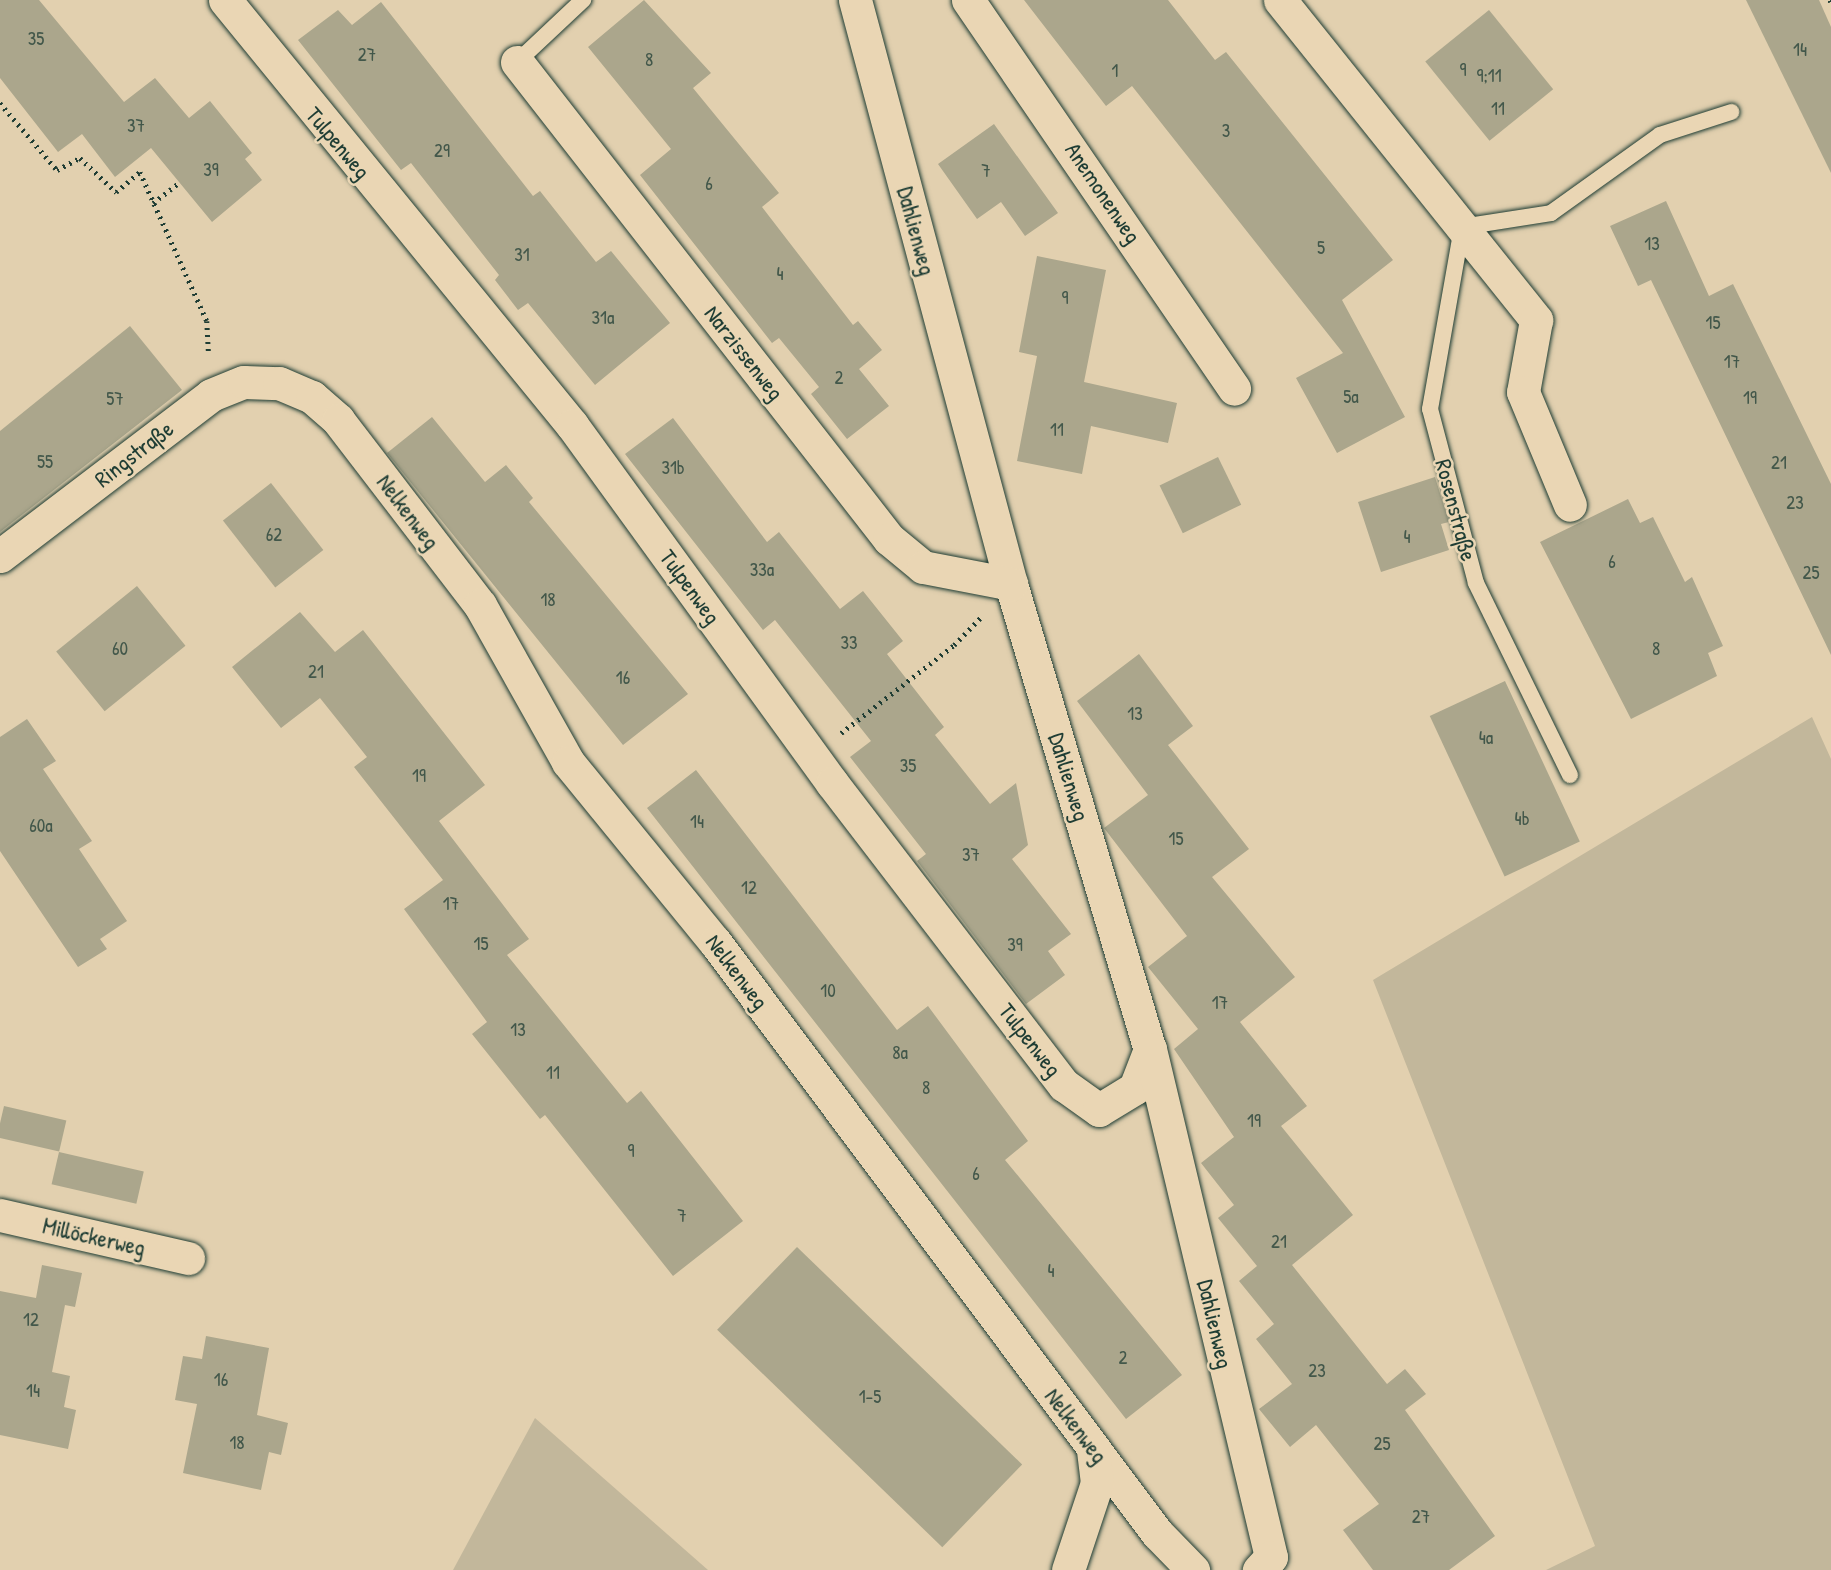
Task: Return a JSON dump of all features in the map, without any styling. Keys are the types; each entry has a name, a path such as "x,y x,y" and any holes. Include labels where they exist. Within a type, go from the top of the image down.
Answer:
{"street":[{"name":"Tulpenweg","path":"225,0 572,425 812,755 1064,1085 1099,1110 1135,1088 1150,1049"},
{"name":"Dahlienweg","path":"855,0 1011,584 1150,1049 1265,1563"},
{"name":"Anemonenweg","path":"968,0 1234,389"},
{"path":"1280,0 1536,320 1523,392 1570,505"},
{"name":"Narzissenweg","path":"517,62 889,539 923,567 1011,584"},
{"name":"Ringstraße","path":"0,556 211,395 244,382 279,383"},
{"name":"Nelkenweg","path":"279,383 312,397 338,420 480,605 568,762 715,942 1093,1449 1193,1570"},
{"name":"Millöckerweg","path":"0,1215 188,1258"},
{"path":"1068,1570 1097,1483 1093,1449"}],"lane":[{"path":"517,62 583,0"},
{"path":"1462,227 1551,213 1660,135 1731,112"},
{"name":"Rosenstraße","path":"1462,227 1430,410 1476,583 1570,775"}],"path":[{"path":"0,103 57,170 80,158 116,192 140,172 207,321 211,395"},
{"path":"153,203 179,183"},
{"path":"812,755 954,645 1011,584"}],"shaded area":[{"path":"1812,717 1831,759 1831,1570 1546,1570 1595,1546 1373,980"},
{"path":"535,1418 708,1570 453,1570"}],"building":[{"path":"0,0 39,0 124,102 155,78 189,118 210,101 252,153 245,159 262,180 212,222 151,148 115,177 82,134 58,152 0,78"},
{"path":"644,0 711,73 693,88 779,193 762,207 853,325 858,321 882,350 859,369 889,406 847,439 811,394 819,387 779,338 772,343 640,175 671,149 588,47"},
{"path":"1024,0 1168,0 1215,60 1226,52 1393,260 1342,300 1405,417 1337,453 1296,378 1343,353 1132,86 1106,106"},
{"path":"1746,0 1819,0 1831,27 1831,173"},
{"path":"381,2 533,196 540,191 596,262 611,251 670,323 595,385 528,303 518,310 495,280 499,275 411,163 401,170 298,40 338,10 352,25"},
{"path":"1489,10 1553,89 1489,141 1425,62"},
{"path":"994,124 1058,213 1025,236 1001,202 977,219 938,164"},
{"path":"1666,201 1709,296 1733,284 1831,484 1831,655 1651,280 1638,286 1610,226"},
{"path":"1037,256 1106,270 1084,382 1177,403 1168,443 1091,426 1082,474 1017,461 1037,356 1019,352"},
{"path":"130,326 182,390 0,532 0,431"},
{"path":"432,417 485,482 506,465 533,498 529,502 688,694 623,745 387,453"},
{"path":"673,418 767,542 779,532 840,609 863,591 903,641 887,654 944,727 935,735 990,804 1016,783 1028,845 1012,859 1071,934 1048,951 1065,975 1026,1004 917,861 926,854 850,757 871,741 775,620 763,630 625,454"},
{"path":"1218,457 1241,505 1183,533 1160,485"},
{"path":"1435,477 1449,522 1441,524 1449,550 1381,572 1358,502"},
{"path":"271,483 323,550 275,588 223,521"},
{"path":"1628,499 1640,523 1653,517 1685,582 1692,577 1723,646 1708,653 1717,676 1631,719 1540,542"},
{"path":"137,586 185,646 105,711 56,651"},
{"path":"300,612 335,652 363,630 485,785 439,821 529,939 507,955 627,1103 641,1091 743,1221 673,1276 545,1115 540,1119 472,1034 487,1022 404,909 443,880 354,767 367,757 320,698 281,728 232,667"},
{"path":"1139,654 1193,726 1168,745 1249,849 1212,877 1295,977 1240,1022 1307,1106 1281,1126 1353,1215 1292,1265 1387,1384 1405,1369 1426,1394 1405,1410 1495,1536 1449,1570 1373,1570 1343,1530 1379,1504 1316,1425 1290,1447 1259,1409 1292,1384 1256,1339 1274,1324 1239,1281 1257,1266 1218,1218 1234,1205 1201,1163 1234,1137 1174,1049 1198,1029 1148,967 1187,936 1104,828 1148,795 1077,701"},
{"path":"1505,681 1580,841 1505,876 1430,716"},
{"path":"27,719 56,761 43,769 92,841 79,849 127,921 100,939 107,949 78,967 0,851 0,737"},
{"path":"696,770 897,1030 928,1006 1028,1141 1005,1160 1182,1375 1126,1419 647,808"},
{"path":"4,1106 66,1120 59,1152 0,1138"},
{"path":"59,1152 144,1172 136,1204 52,1184"},
{"path":"797,1247 1022,1464 942,1547 717,1330"},
{"path":"42,1265 82,1273 75,1307 65,1305 52,1372 70,1376 64,1407 76,1410 68,1449 0,1435 0,1291 36,1298"},
{"path":"206,1336 269,1348 257,1415 288,1423 281,1455 269,1452 261,1490 183,1473 197,1404 175,1400 183,1356 202,1359"}]}
